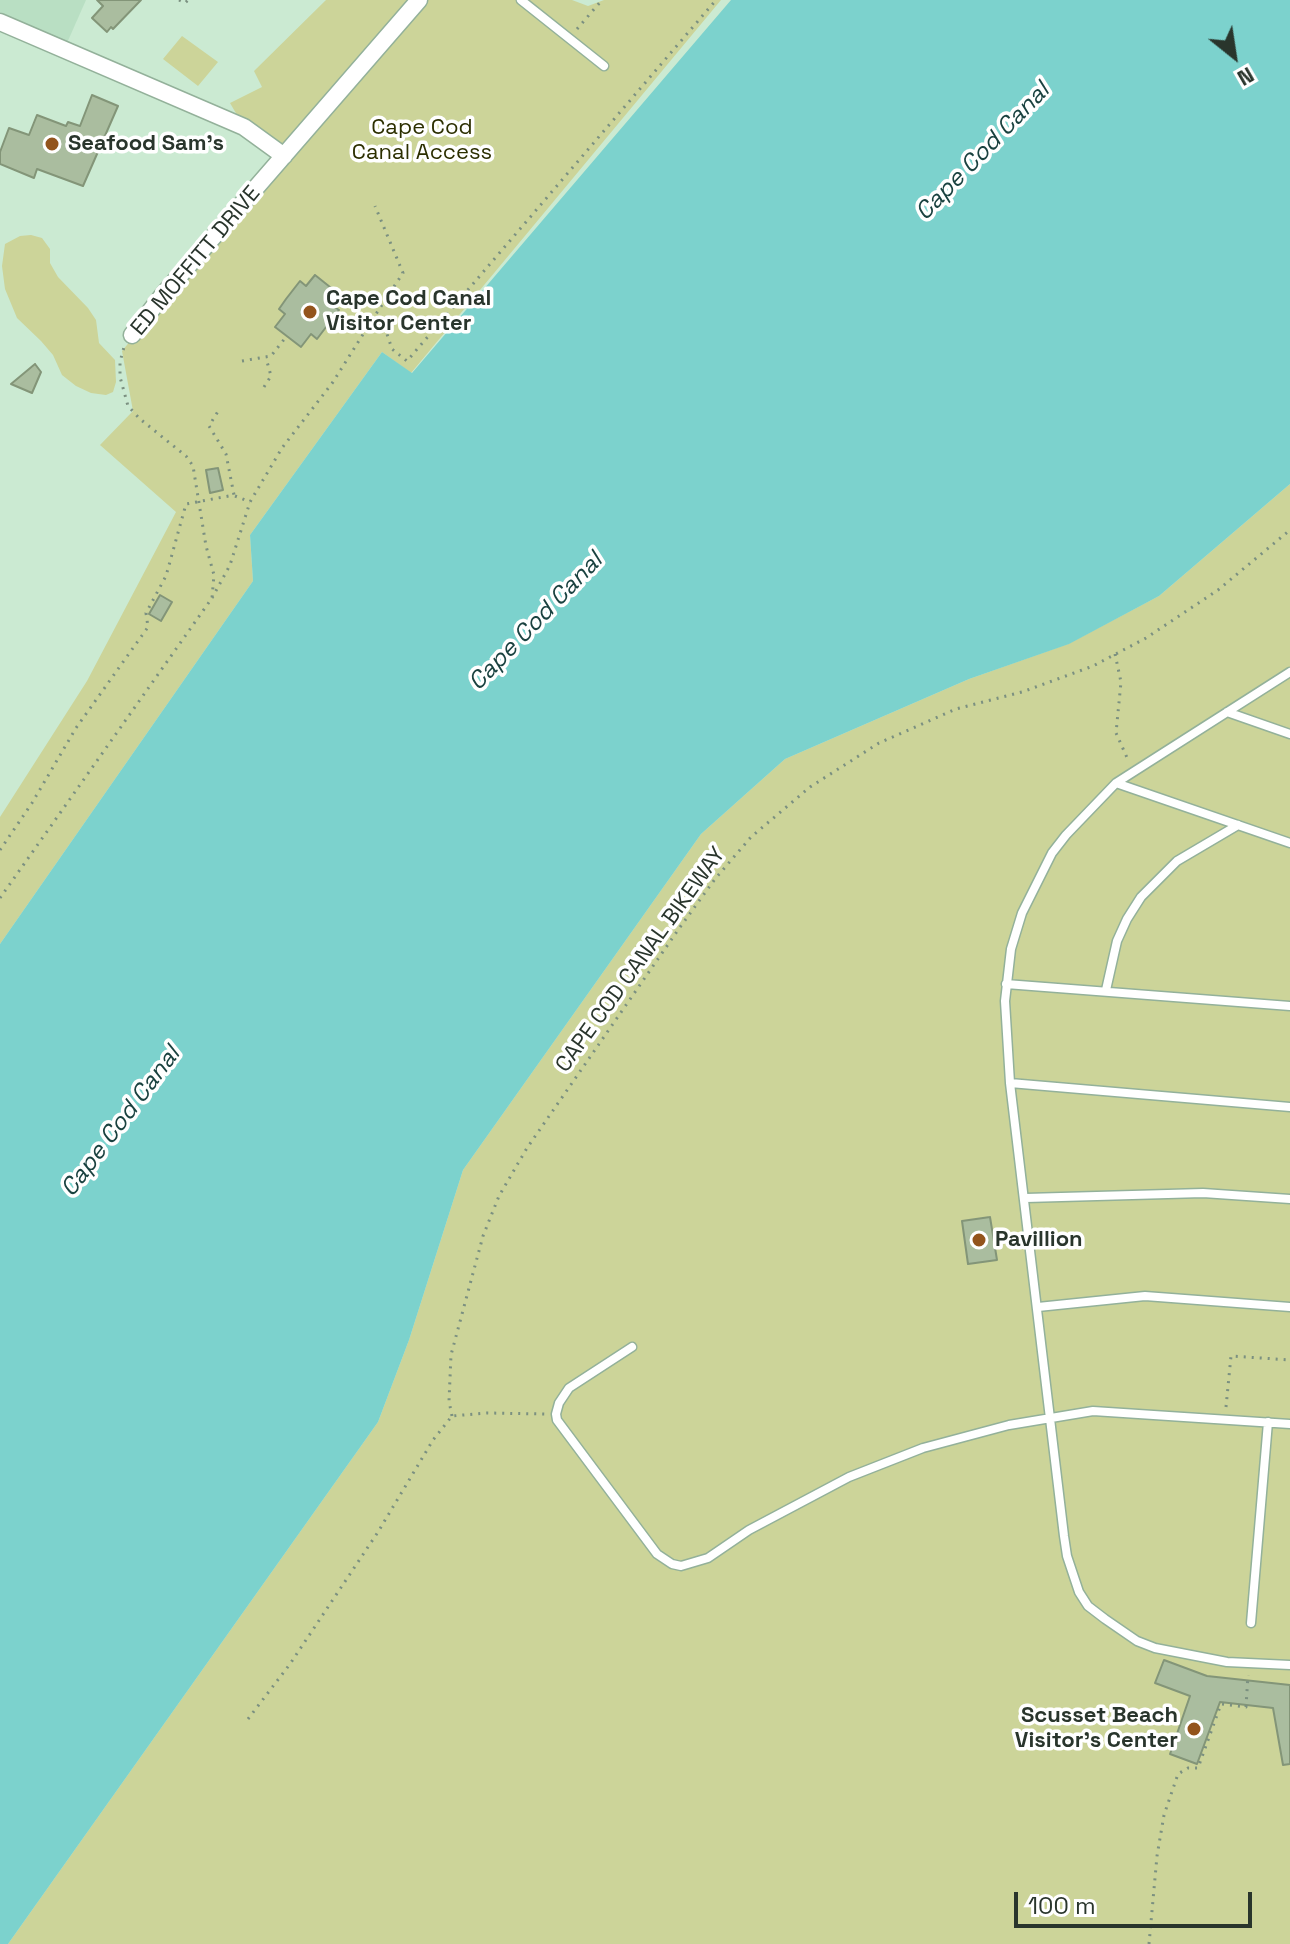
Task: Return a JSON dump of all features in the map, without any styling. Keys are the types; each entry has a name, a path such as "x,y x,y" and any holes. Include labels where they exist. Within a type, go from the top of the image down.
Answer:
{"street":[{"name":"ED MOFFITT DRIVE","path":"132,335 162,296 419,0"},
{"path":"0,22 244,127 284,156"}],"lane":[{"path":"521,0 604,66"},
{"path":"1290,672 1116,783 1066,835 1033,889 1015,933 1006,984 1010,1083 1067,1556 1079,1592 1088,1606 1120,1630 1155,1648 1205,1659 1290,1665"},
{"path":"1227,712 1290,734"},
{"path":"1116,783 1290,843"},
{"path":"1106,990 1117,941 1141,897 1177,861 1238,825"},
{"path":"1006,984 1290,1006"},
{"path":"1010,1083 1290,1107"},
{"path":"1026,1198 1203,1193 1290,1199"},
{"path":"1038,1307 1145,1296 1290,1307"},
{"path":"632,1347 577,1381 564,1396 556,1414 560,1427 657,1554 681,1566 708,1558 749,1530 849,1477 937,1444 1050,1416 1113,1411 1290,1424"},
{"path":"1251,1623 1268,1422"}],"path":[{"path":"179,0 185,3 188,0"},
{"path":"577,29 602,0"},
{"path":"372,320 387,334 392,349 407,361 716,0"},
{"path":"0,898 212,598 230,565 250,502 282,448 333,382 403,273 375,206"},
{"name":"ED MOFFITT DRIVE","path":"132,335 122,351 120,362 120,377 128,406 186,456 193,466 214,575 212,598"},
{"path":"242,361 271,356 286,337"},
{"path":"264,387 271,376 266,358"},
{"path":"220,408 209,426 226,454 234,495"},
{"path":"0,850 76,728 148,627 146,613 166,576 186,504 234,495 250,502"},
{"name":"CAPE COD CANAL BIKEWAY","path":"452,1416 448,1376 451,1355 479,1247 499,1196 527,1148 678,930 732,858 789,803 879,743 928,720 1064,677 1115,654 1166,626 1210,596 1290,530"},
{"path":"1115,654 1121,682 1116,733 1133,771"},
{"path":"1225,1419 1231,1356 1290,1360"},
{"path":"248,1719 290,1664 378,1532 433,1440 452,1416 556,1414"},
{"path":"1149,1944 1157,1856 1164,1815 1178,1774 1188,1768 1198,1768 1221,1704 1246,1707 1248,1664"}],"shaded area":[{"path":"0,0 86,0 67,43 0,12"}],"green space":[{"name":"Cape Cod Canal Access","path":"326,0 572,0 588,6 604,0 721,0 411,373 382,352 250,535 253,581 0,944 0,817 87,681 176,512 100,445 133,411 122,351 283,156 244,127 230,103 262,87 254,71"},
{"path":"182,36 218,62 198,86 163,59"},
{"path":"20,236 42,238 50,249 50,263 58,277 96,320 99,343 115,360 113,392 106,395 91,393 76,386 62,375 53,355 17,318 5,289 2,266 5,244"},
{"path":"1290,484 1290,1944 8,1944 378,1422 409,1340 463,1170 701,834 785,759 969,679 1068,644 1159,596"}],"water":[{"name":"Cape Cod Canal","path":"731,0 1290,0 1290,484 1159,596 1069,644 969,679 785,759 701,834 463,1170 409,1340 378,1422 8,1944 0,1944 0,944 253,581 250,535 382,352 412,373"}],"building":[{"path":"97,0 141,0 107,32 92,18 103,6"},
{"name":"Seafood Sam's","path":"92,95 118,106 83,186 37,169 34,178 0,164 0,152 9,128 29,135 37,115 66,126 68,122 80,126"},
{"name":"Cape Cod Canal Visitor Center","path":"315,275 340,295 332,305 339,310 317,339 311,334 301,347 275,327 285,314 279,309 286,299 300,281 306,286"},
{"path":"35,364 41,372 32,393 11,384"},
{"path":"218,468 223,490 210,493 206,470"},
{"path":"160,595 172,602 161,621 149,614"},
{"name":"Pavillion","path":"990,1217 997,1260 968,1264 962,1221"},
{"name":"Scusset Beach Visitor's Center","path":"1164,1660 1207,1676 1290,1685 1290,1764 1283,1765 1273,1708 1220,1702 1197,1764 1170,1754 1190,1696 1155,1683"}],"place":[{"name":"Seafood Sam's","path":"52,144"},
{"name":"Cape Cod Canal Visitor Center","path":"310,312"},
{"name":"Pavillion","path":"979,1240"},
{"name":"Scusset Beach Visitor's Center","path":"1194,1729"}]}
